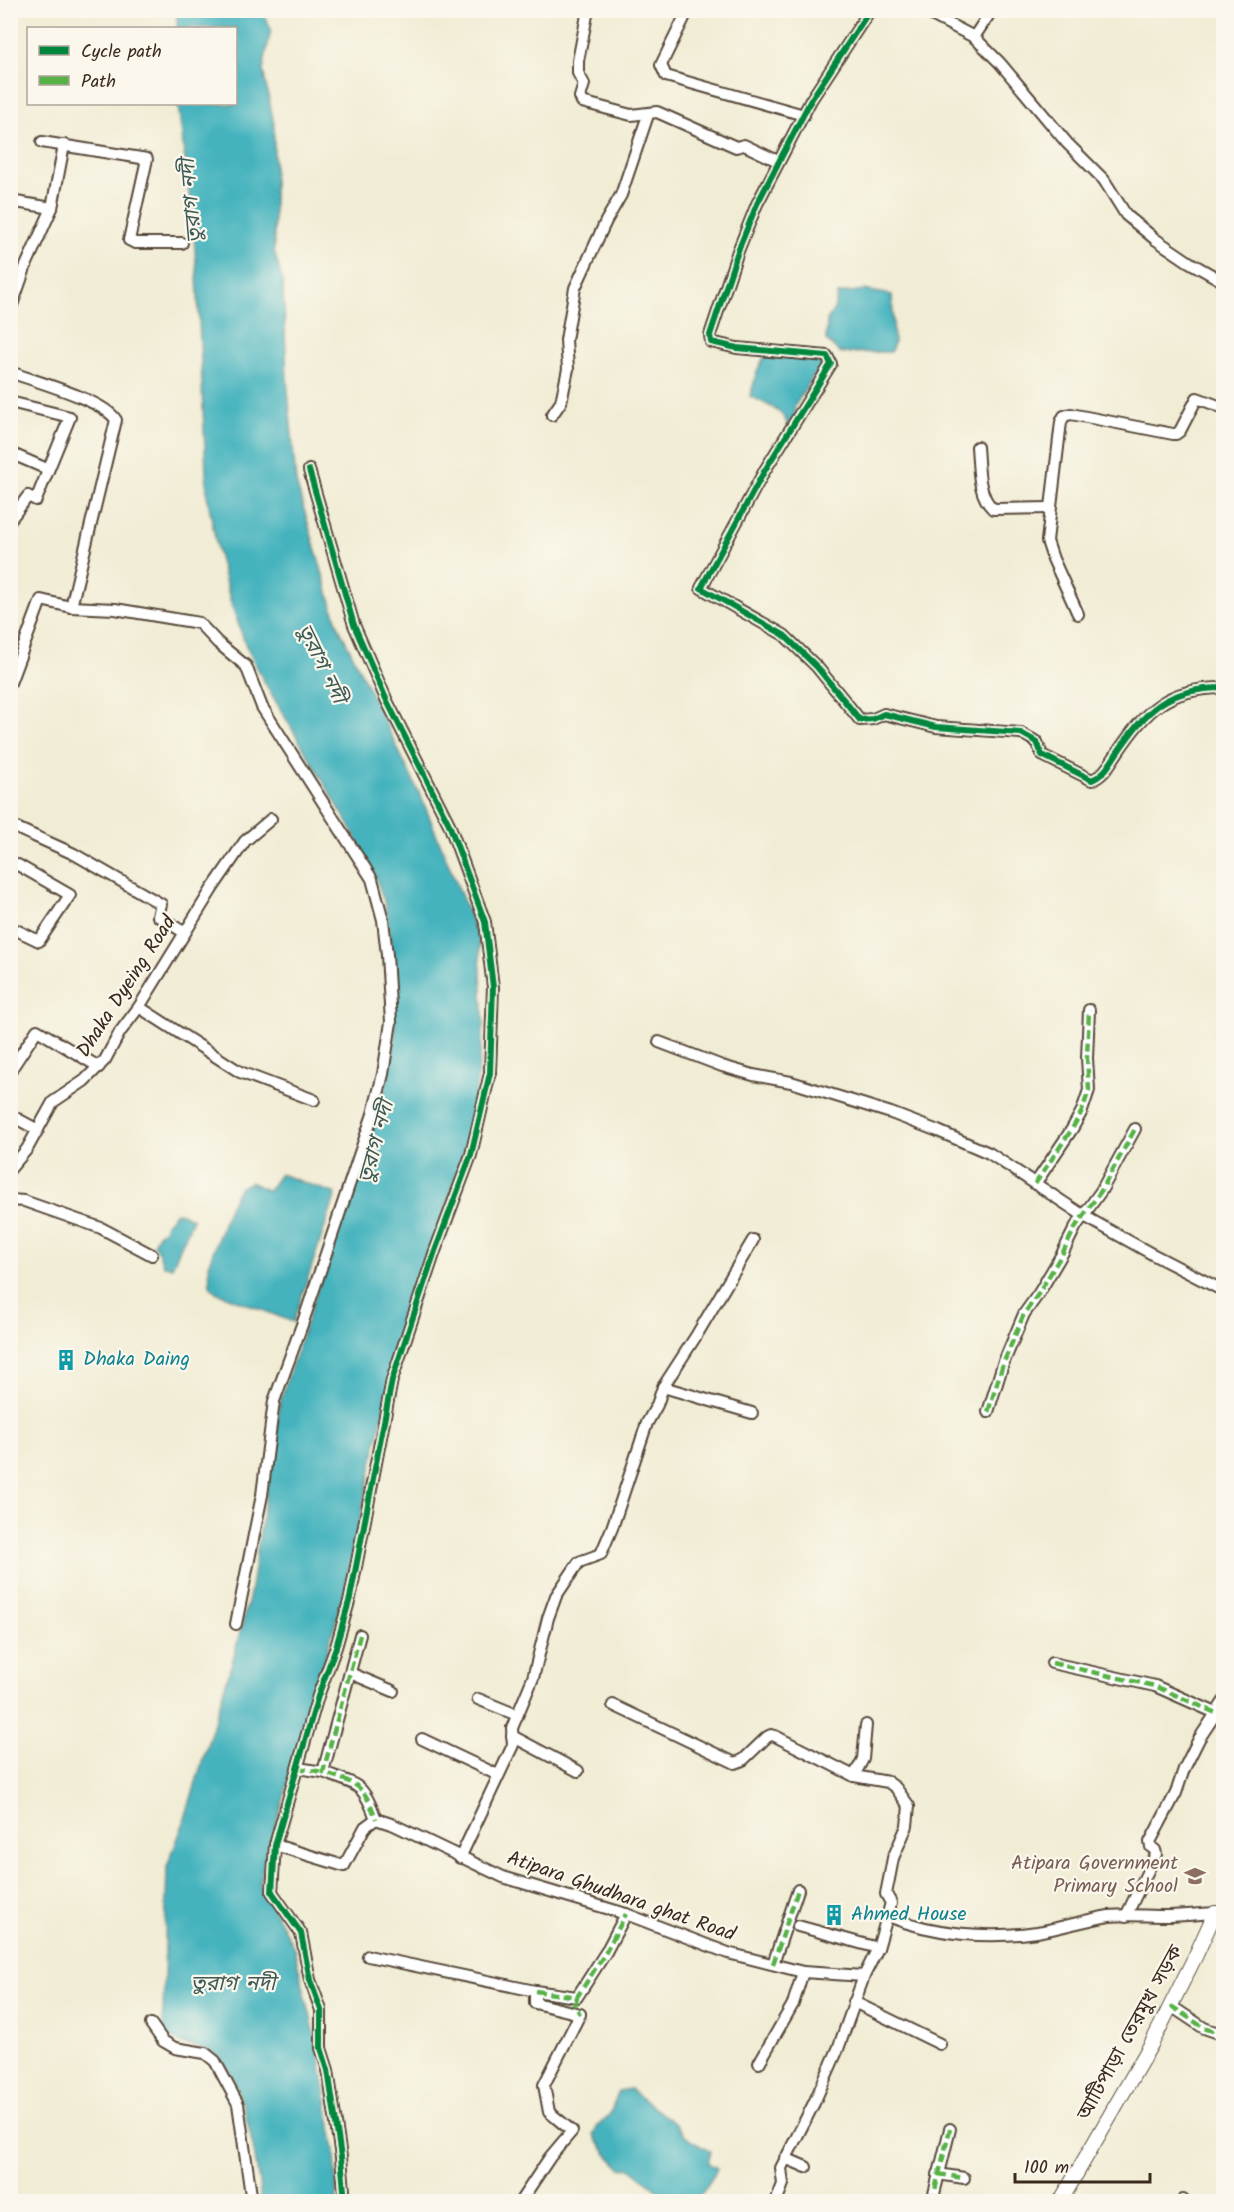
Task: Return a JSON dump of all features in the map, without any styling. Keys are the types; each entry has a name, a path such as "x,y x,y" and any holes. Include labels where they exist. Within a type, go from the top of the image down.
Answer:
{"main road":[{"name":"আটিপাড়া তেরমুখ সড়ক","path":"1059,2202 1153,2041 1219,1913"}],"street":[{"path":"588,10 578,67 584,84 580,97 582,102 631,115 648,115 657,112 736,147 744,145 778,161"},
{"path":"688,10 661,65 666,76 804,115"},
{"path":"870,10 812,100 778,161 738,251 710,335 711,342 737,348 827,356 831,364 765,470 701,585 702,590 784,635 817,667 860,720 873,719 884,714 936,727 1021,733 1037,742 1042,755 1092,780 1101,776 1127,739 1156,706 1184,692 1200,688 1224,688"},
{"path":"922,10 974,38 1007,71 1066,143 1104,180 1126,215 1180,257 1224,282"},
{"path":"974,38 992,10"},
{"path":"552,416 561,402 568,369 566,340 575,288 606,220 621,195 648,115"},
{"path":"42,141 147,159 129,240 135,243 182,243"},
{"path":"10,311 25,268 52,208 64,145"},
{"path":"10,201 52,208"},
{"path":"10,372 67,391 110,411 116,420 71,607"},
{"path":"10,520 28,496 36,500 78,398"},
{"path":"1078,614 1047,541 1061,422 1064,416 1071,414 1176,434 1197,398 1224,408"},
{"path":"10,402 70,417"},
{"path":"977,447 982,490 988,504 993,508 1050,508"},
{"path":"10,453 47,469"},
{"path":"309,470 354,625 387,701 449,824 485,922 493,987 490,1073 471,1155 439,1240 392,1380 350,1598 336,1647 318,1696 276,1845 272,1892 302,1933 310,1980 321,2010 321,2048 328,2070 345,2202"},
{"path":"10,683 41,600 71,607 115,609 198,623 246,666 261,707 372,879 383,920 391,1022 383,1074 373,1114 274,1401 262,1495 236,1624"},
{"name":"Dhaka Dyeing Road","path":"10,1169 27,1149 53,1102 84,1081 105,1060 120,1032 139,1007 212,889 245,841 271,819"},
{"path":"10,825 74,854 161,904 158,916 185,933"},
{"path":"10,864 18,865 70,895 39,941 10,927"},
{"path":"139,1007 240,1072 314,1100"},
{"path":"1035,1184 1072,1129 1082,1111 1089,1089 1087,1058 1089,1010"},
{"path":"10,1071 37,1030 99,1067"},
{"path":"659,1042 753,1076 791,1082 860,1103 938,1131 989,1153 1083,1216 1224,1291"},
{"path":"10,1115 38,1130"},
{"path":"988,1412 1003,1364 1024,1314 1040,1293 1076,1226 1101,1191 1135,1129"},
{"path":"10,1200 24,1201 101,1228 152,1255"},
{"path":"459,1858 513,1745 512,1728 533,1678 556,1596 579,1562 600,1554 612,1528 647,1423 657,1405 663,1387 753,1240"},
{"path":"663,1387 752,1413"},
{"path":"323,1773 360,1635"},
{"path":"1052,1663 1155,1686 1216,1713"},
{"path":"350,1672 393,1690"},
{"path":"478,1699 517,1715"},
{"path":"1126,1916 1156,1854 1150,1842 1176,1793 1184,1769 1199,1739 1224,1701"},
{"path":"613,1705 735,1763 743,1761 771,1735 854,1776 888,1782 896,1788 909,1806 907,1826 893,1858 886,1894 891,1904 879,1948 864,1976 838,2049 814,2103 785,2158 781,2168 783,2184 776,2202"},
{"path":"854,1776 863,1759 866,1725"},
{"path":"513,1736 578,1771"},
{"path":"422,1739 498,1775"},
{"path":"276,1845 344,1866 365,1827 376,1819 369,1800 360,1786 323,1773 298,1768"},
{"name":"Atipara Ghudhara ghat Road","path":"376,1819 394,1825 503,1877 626,1914 728,1953 803,1972 864,1976"},
{"path":"773,1964 798,1890"},
{"name":"আটিপাড়া তেরমুখ সড়ক","path":"888,1916 899,1921 952,1933 991,1935 1038,1932 1088,1919 1219,1913"},
{"path":"580,2014 575,2005 577,1997 606,1952 626,1914"},
{"path":"798,1926 879,1948"},
{"path":"368,1956 535,1991 577,1997"},
{"path":"759,2063 793,2004 803,1972"},
{"path":"535,1991 536,2003 580,2014"},
{"path":"854,2002 940,2044"},
{"path":"1171,2006 1204,2028 1224,2035"},
{"path":"520,2202 550,2157 572,2131 549,2112 544,2085 580,2014"},
{"path":"151,2024 163,2040 175,2048 205,2053 215,2061 238,2104 252,2202"},
{"path":"932,2202 950,2129"},
{"path":"785,2158 806,2167"},
{"path":"938,2174 964,2178"}],"water":[{"name":"তুরাগ নদী","path":"261,10 271,29 263,70 274,124 274,251 283,283 287,379 296,482 337,623 422,799 479,939 484,1025 475,1096 462,1159 389,1386 345,1590 259,1882 294,1948 318,2047 335,2150 337,2201 261,2201 249,2130 239,2092 225,2064 210,2052 169,2037 164,2030 163,2021 167,1867 184,1822 234,1656 250,1594 281,1398 385,1090 395,1036 390,937 385,904 373,870 348,823 263,680 246,646 231,603 218,553 207,495 197,275 178,105 237,105 237,27 177,27 177,11"},
{"path":"864,290 892,295 894,343 891,352 840,353 826,340 827,320 834,309 838,294"},
{"path":"765,356 821,359 826,367 819,377 814,375 794,407 796,417 787,425 786,420 778,412 750,396 757,371"},
{"path":"280,1174 336,1194 293,1322 216,1292 210,1286 209,1263 229,1207 239,1188 251,1182 268,1191"},
{"path":"176,1212 193,1219 172,1267 163,1265 153,1245 158,1234 164,1230 166,1223"},
{"path":"630,2089 674,2123 690,2140 711,2152 708,2163 717,2168 697,2201 671,2201 629,2167 622,2169 597,2141 594,2134 597,2127 610,2114 619,2091"}],"marked path":[{"path":"1035,1184 1072,1129 1082,1111 1089,1090 1087,1058 1089,1010"},
{"path":"988,1412 1003,1364 1024,1314 1039,1293 1076,1226 1101,1191 1135,1129"},
{"path":"360,1635 323,1772 357,1786 367,1798 376,1819"},
{"path":"1052,1663 1155,1686 1216,1713"},
{"path":"298,1768 323,1772"},
{"path":"773,1964 798,1890"},
{"path":"535,1991 577,1997 606,1952 626,1914"},
{"path":"577,1997 575,2005 580,2014"},
{"path":"1171,2006 1204,2028 1224,2035"},
{"path":"932,2202 950,2129"},
{"path":"938,2174 964,2178"}],"cycle path":[{"path":"870,10 811,100 757,204 738,251 710,335 711,342 737,348 827,356 831,364 765,470 701,588 784,635 817,667 860,720 873,719 884,714 936,727 1021,733 1037,742 1042,755 1092,780 1109,765 1138,724 1160,704 1187,692 1224,688"},
{"path":"309,470 354,625 387,701 449,824 485,922 493,987 490,1073 471,1155 435,1251 392,1380 350,1598 336,1647 318,1696 275,1845 272,1892 301,1933 310,1980 321,2010 321,2048 328,2070 345,2202"}],"place":[{"name":"Dhaka Daing","path":"66,1360"},
{"name":"Atipara Government Primary School","path":"1195,1876"},
{"name":"Ahmed House","path":"834,1915"}]}
